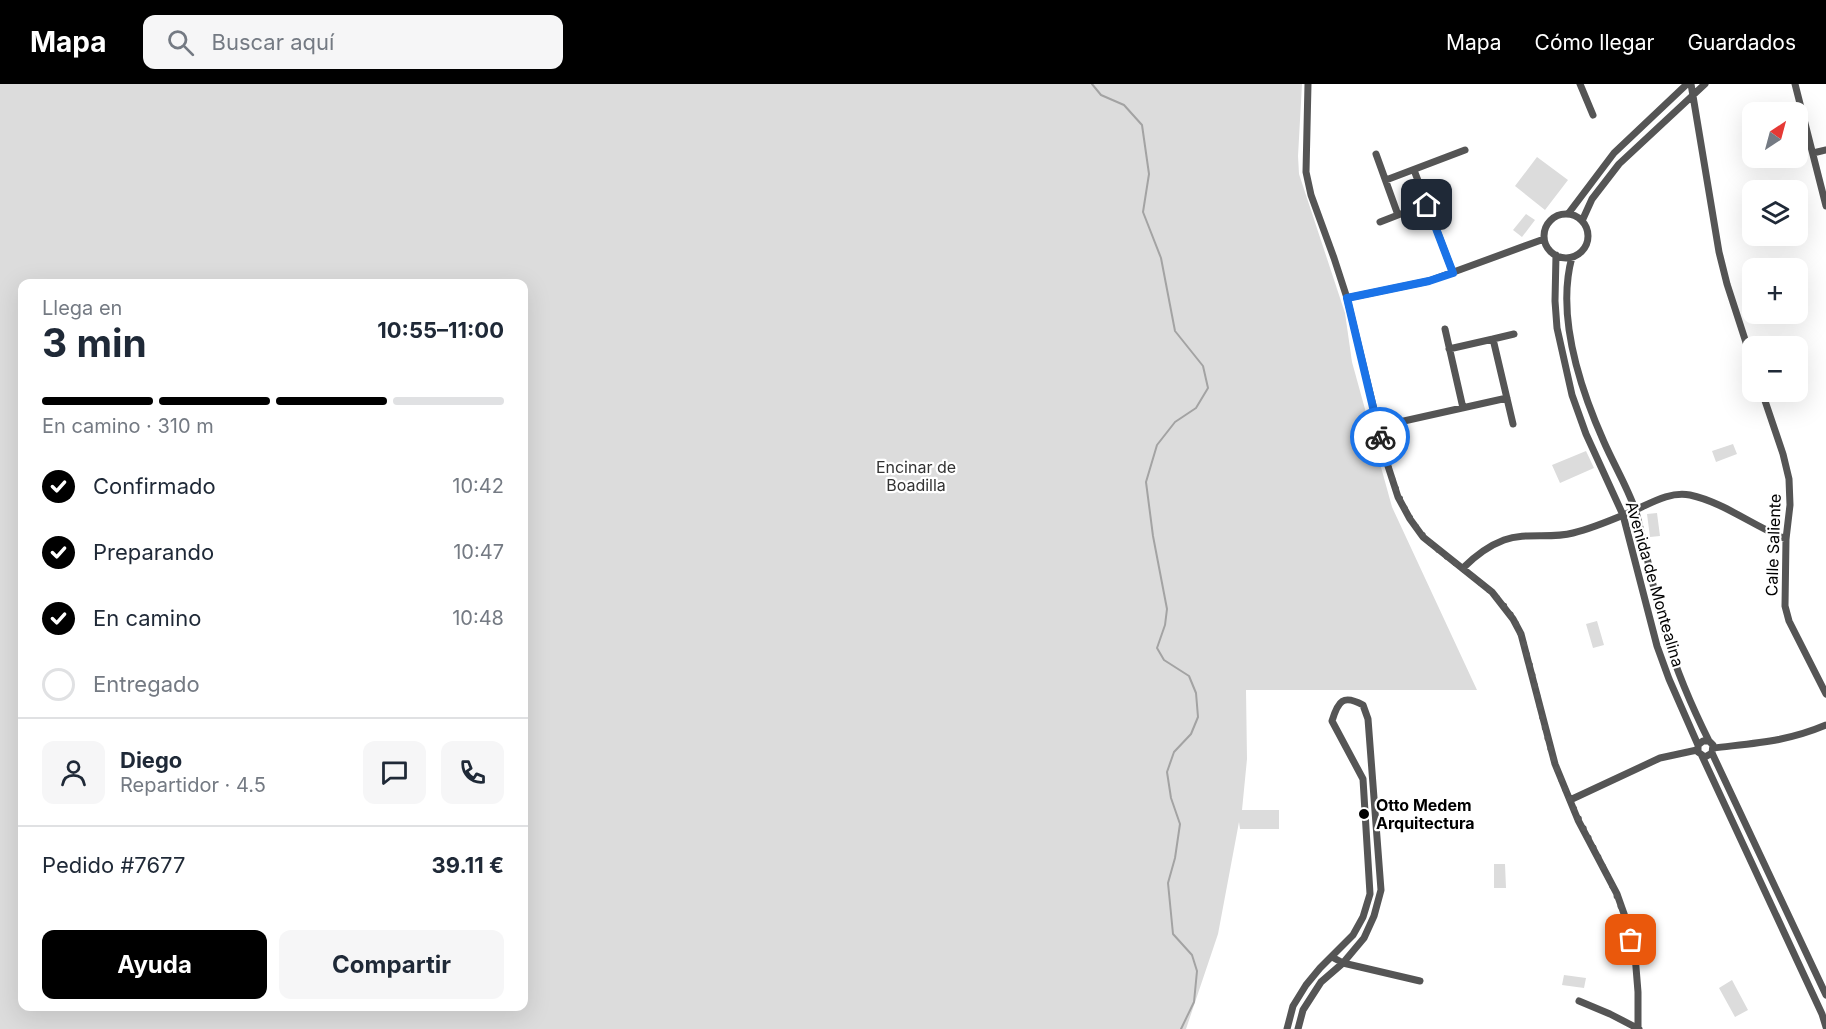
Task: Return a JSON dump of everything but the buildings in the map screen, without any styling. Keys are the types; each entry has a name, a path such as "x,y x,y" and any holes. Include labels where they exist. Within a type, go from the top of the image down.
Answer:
{"street":[{"path":"1308,84 1305,172 1347,298 1377,428 1398,497 1410,519 1430,543 1492,592 1514,619 1521,634 1555,764 1569,800 1617,894 1628,925 1635,955 1639,1029 1579,1001"},
{"path":"1580,84 1593,115"},
{"path":"1568,214 1614,153 1689,84 1693,94 1719,252 1744,336"},
{"path":"1582,221 1592,199 1619,164 1706,84"},
{"path":"1795,84 1826,206"},
{"path":"1386,180 1465,150"},
{"path":"1813,153 1826,150"},
{"path":"1376,154 1398,215"},
{"path":"1414,170 1453,273"},
{"path":"1380,222 1427,205"},
{"path":"1568,214 1582,221 1587,229 1588,237 1586,246 1580,253 1567,258 1550,251 1544,239 1545,229 1550,220 1558,215 1568,214"},
{"path":"1347,298 1429,281 1544,239"},
{"name":"Avenida de Montealina","path":"1556,255 1557,328 1565,372 1586,434 1623,514 1657,646 1702,756"},
{"name":"Avenida de Montealina","path":"1572,257 1567,283 1567,306 1578,371 1600,433 1635,510 1666,636 1681,680 1826,995"},
{"path":"1445,329 1463,408"},
{"path":"1449,349 1514,334"},
{"path":"1493,339 1513,424"},
{"path":"1377,428 1507,398"},
{"name":"Calle Saliente","path":"1765,402 1789,479 1785,606 1789,621 1826,694"},
{"path":"1463,568 1475,556 1494,544 1508,539 1572,533 1663,497 1689,494 1722,507 1786,539"},
{"path":"1287,1029 1293,1005 1320,968 1353,935 1363,917 1370,894 1363,779 1332,721 1339,704 1344,700 1352,699 1363,705 1368,719 1381,890 1374,916 1364,938 1343,963 1321,982 1303,1010 1298,1029"},
{"path":"1569,800 1660,758 1697,747 1703,741 1712,747 1778,741 1826,725"},
{"path":"1712,747 1708,756 1702,756 1826,1027"},
{"path":"1332,957 1343,963 1420,981"}],"green space":[{"name":"Encinar de Boadilla","path":"0,84 1302,84 1299,174 1345,313 1352,362 1392,507 1477,690 1246,690 1247,759 1242,810 1279,810 1279,829 1240,829 1239,822 1218,934 1186,1029 0,1029"},
{"path":"1537,157 1568,180 1545,210 1515,186"},
{"path":"1526,214 1535,220 1522,237 1513,230"},
{"path":"1733,444 1737,454 1716,462 1712,451"},
{"path":"1586,451 1594,468 1560,483 1552,465"},
{"path":"1657,513 1660,536 1650,537 1647,514"},
{"path":"1597,621 1604,645 1593,648 1586,624"},
{"path":"1494,864 1505,864 1506,888 1494,888"},
{"path":"1564,975 1586,978 1584,988 1562,985"},
{"path":"1732,980 1748,1010 1735,1017 1719,988"}],"waterway":[{"path":"1092,84 1101,95 1124,105 1142,125 1149,174 1143,212 1161,258 1175,331 1203,366 1208,388 1196,408 1175,422 1157,445 1146,482 1153,536 1167,609 1165,625 1157,648 1164,660 1189,676 1196,693 1198,717 1191,734 1174,752 1167,772 1171,798 1180,824 1175,858 1168,883 1173,934 1192,955 1197,971 1194,1002 1181,1029"}],"way so far":[{"path":"1380,437 1398,497 1410,519 1436,548 1492,592 1514,619 1521,634 1555,764 1578,820 1617,894 1631,940"}],"place":[{"name":"Otto Medem Arquitectura","path":"1364,814"}],"route":[{"path":"1380,437 1347,298 1429,281 1453,273 1427,205"}]}
